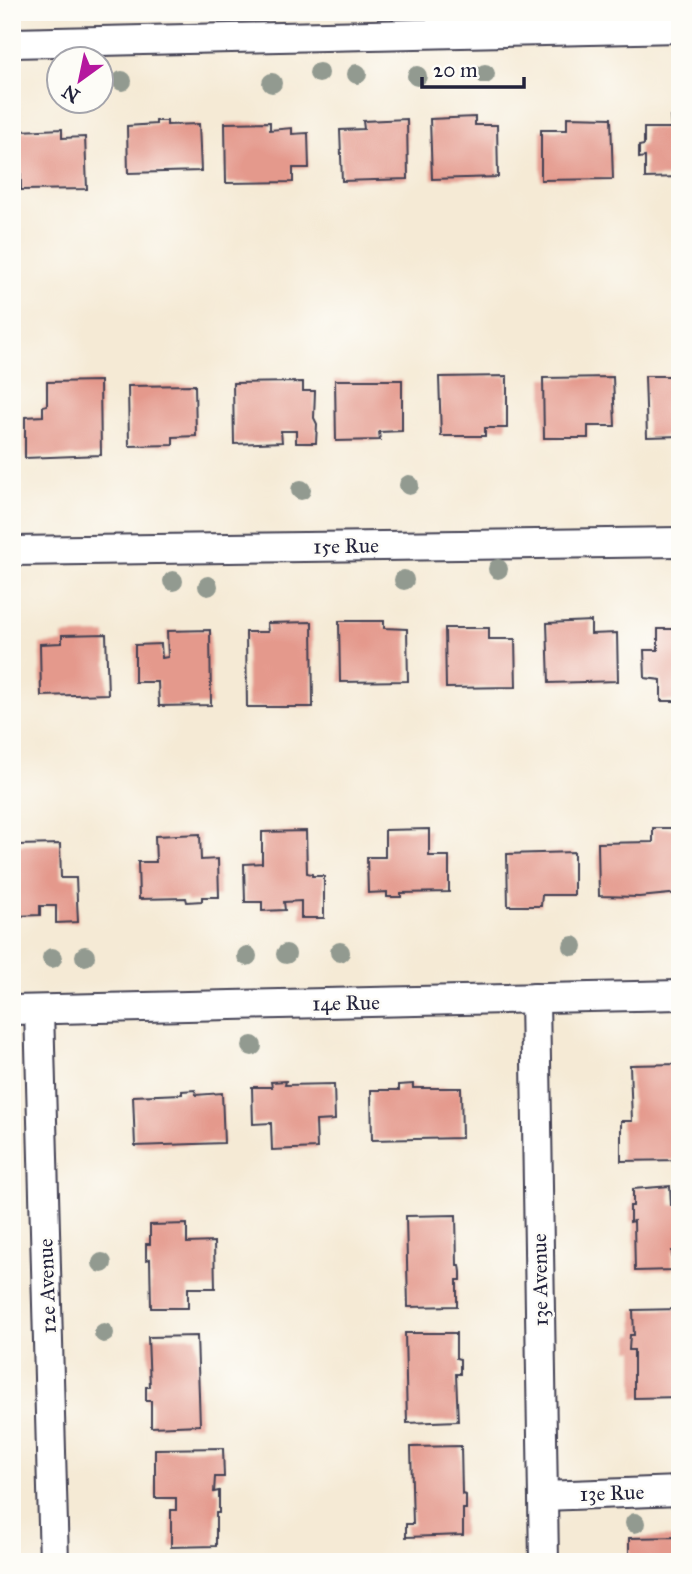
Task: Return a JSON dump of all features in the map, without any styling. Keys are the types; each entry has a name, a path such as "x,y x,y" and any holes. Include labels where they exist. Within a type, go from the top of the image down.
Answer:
{"street":[{"path":"12,43 680,29"},
{"name":"15e Rue","path":"12,551 680,541"},
{"name":"14e Rue","path":"26,1010 680,995"},
{"name":"13e Avenue","path":"535,998 544,1562"},
{"name":"12e Avenue","path":"26,1010 54,1562"},
{"name":"13e Rue","path":"543,1496 680,1491"}],"building":[{"path":"475,117 475,125 497,125 498,177 432,179 430,119"},
{"path":"567,117 611,118 613,179 541,180 541,130 567,130"},
{"path":"670,117 680,117 680,177 645,178 645,157 639,158 639,146 644,145 644,128 671,128"},
{"path":"407,119 408,179 342,181 340,130 364,129 363,121"},
{"path":"156,121 167,121 167,125 199,124 201,171 128,173 127,126 156,124"},
{"path":"270,122 270,130 292,128 292,134 308,133 309,168 293,168 293,182 226,183 225,123"},
{"path":"62,129 62,138 85,137 87,189 21,190 20,131"},
{"path":"507,376 507,428 485,428 485,436 441,436 439,377"},
{"path":"645,376 680,376 680,436 647,437"},
{"path":"613,377 615,426 588,426 588,438 544,438 543,378"},
{"path":"335,380 402,380 402,431 379,432 380,440 336,441"},
{"path":"100,381 101,455 25,458 25,417 43,416 43,406 47,405 47,382"},
{"path":"303,382 303,391 315,391 316,443 296,443 296,431 281,431 282,442 234,444 233,383"},
{"path":"195,385 196,436 173,437 173,445 129,446 128,386"},
{"path":"339,621 384,621 384,628 407,629 408,681 340,682"},
{"path":"591,621 591,634 617,633 618,681 549,683 547,623"},
{"path":"312,622 313,707 247,707 246,632 268,632 267,623"},
{"path":"445,628 489,628 489,639 515,639 516,687 446,688"},
{"path":"658,629 680,629 680,701 661,701 661,680 645,678 644,650 658,650"},
{"path":"210,630 211,705 159,706 158,682 135,682 135,645 161,644 162,658 168,657 167,631"},
{"path":"106,634 108,694 41,696 40,644 62,643 62,635"},
{"path":"653,828 680,828 680,893 639,897 599,896 598,843 653,842"},
{"path":"429,829 429,856 449,856 449,892 401,893 401,897 387,897 387,892 368,893 367,857 385,857 385,830"},
{"path":"306,831 307,873 324,876 324,918 301,918 301,901 284,902 285,910 262,911 262,902 245,902 244,864 262,863 262,832"},
{"path":"200,834 201,860 218,859 219,897 202,897 202,901 187,902 186,898 139,899 138,862 156,862 155,836"},
{"path":"60,844 61,878 76,878 78,922 56,923 56,906 40,906 40,915 15,916 15,907 12,907 12,871 17,871 17,845"},
{"path":"574,852 574,895 542,895 541,906 508,906 507,854"},
{"path":"680,1064 680,1160 621,1161 621,1121 632,1121 630,1065"},
{"path":"286,1081 285,1085 334,1084 335,1120 316,1121 317,1148 272,1150 271,1123 253,1124 252,1087 272,1087 271,1082"},
{"path":"413,1084 413,1088 461,1088 462,1138 372,1140 371,1090 399,1090 399,1085"},
{"path":"195,1090 196,1095 222,1093 224,1143 135,1146 133,1096 182,1094 182,1091"},
{"path":"670,1186 671,1205 680,1205 680,1251 672,1251 673,1270 635,1271 634,1221 630,1222 633,1189"},
{"path":"456,1215 457,1265 460,1265 461,1272 461,1280 457,1280 457,1306 408,1307 406,1216"},
{"path":"187,1224 187,1243 214,1242 215,1288 188,1288 188,1308 151,1308 150,1259 146,1260 146,1244 150,1244 150,1225"},
{"path":"680,1309 680,1397 634,1398 634,1350 629,1350 630,1335 634,1335 633,1310"},
{"path":"405,1333 456,1333 456,1358 460,1359 460,1374 456,1374 458,1421 407,1423"},
{"path":"197,1336 200,1425 151,1427 151,1401 146,1401 146,1387 150,1387 148,1337"},
{"path":"461,1446 462,1494 466,1495 463,1535 406,1537 406,1524 413,1524 411,1447"},
{"path":"223,1448 224,1477 215,1477 214,1492 219,1491 216,1546 171,1547 171,1510 176,1510 176,1498 155,1498 155,1449"},
{"path":"680,1537 680,1562 629,1562 629,1538"}]}
